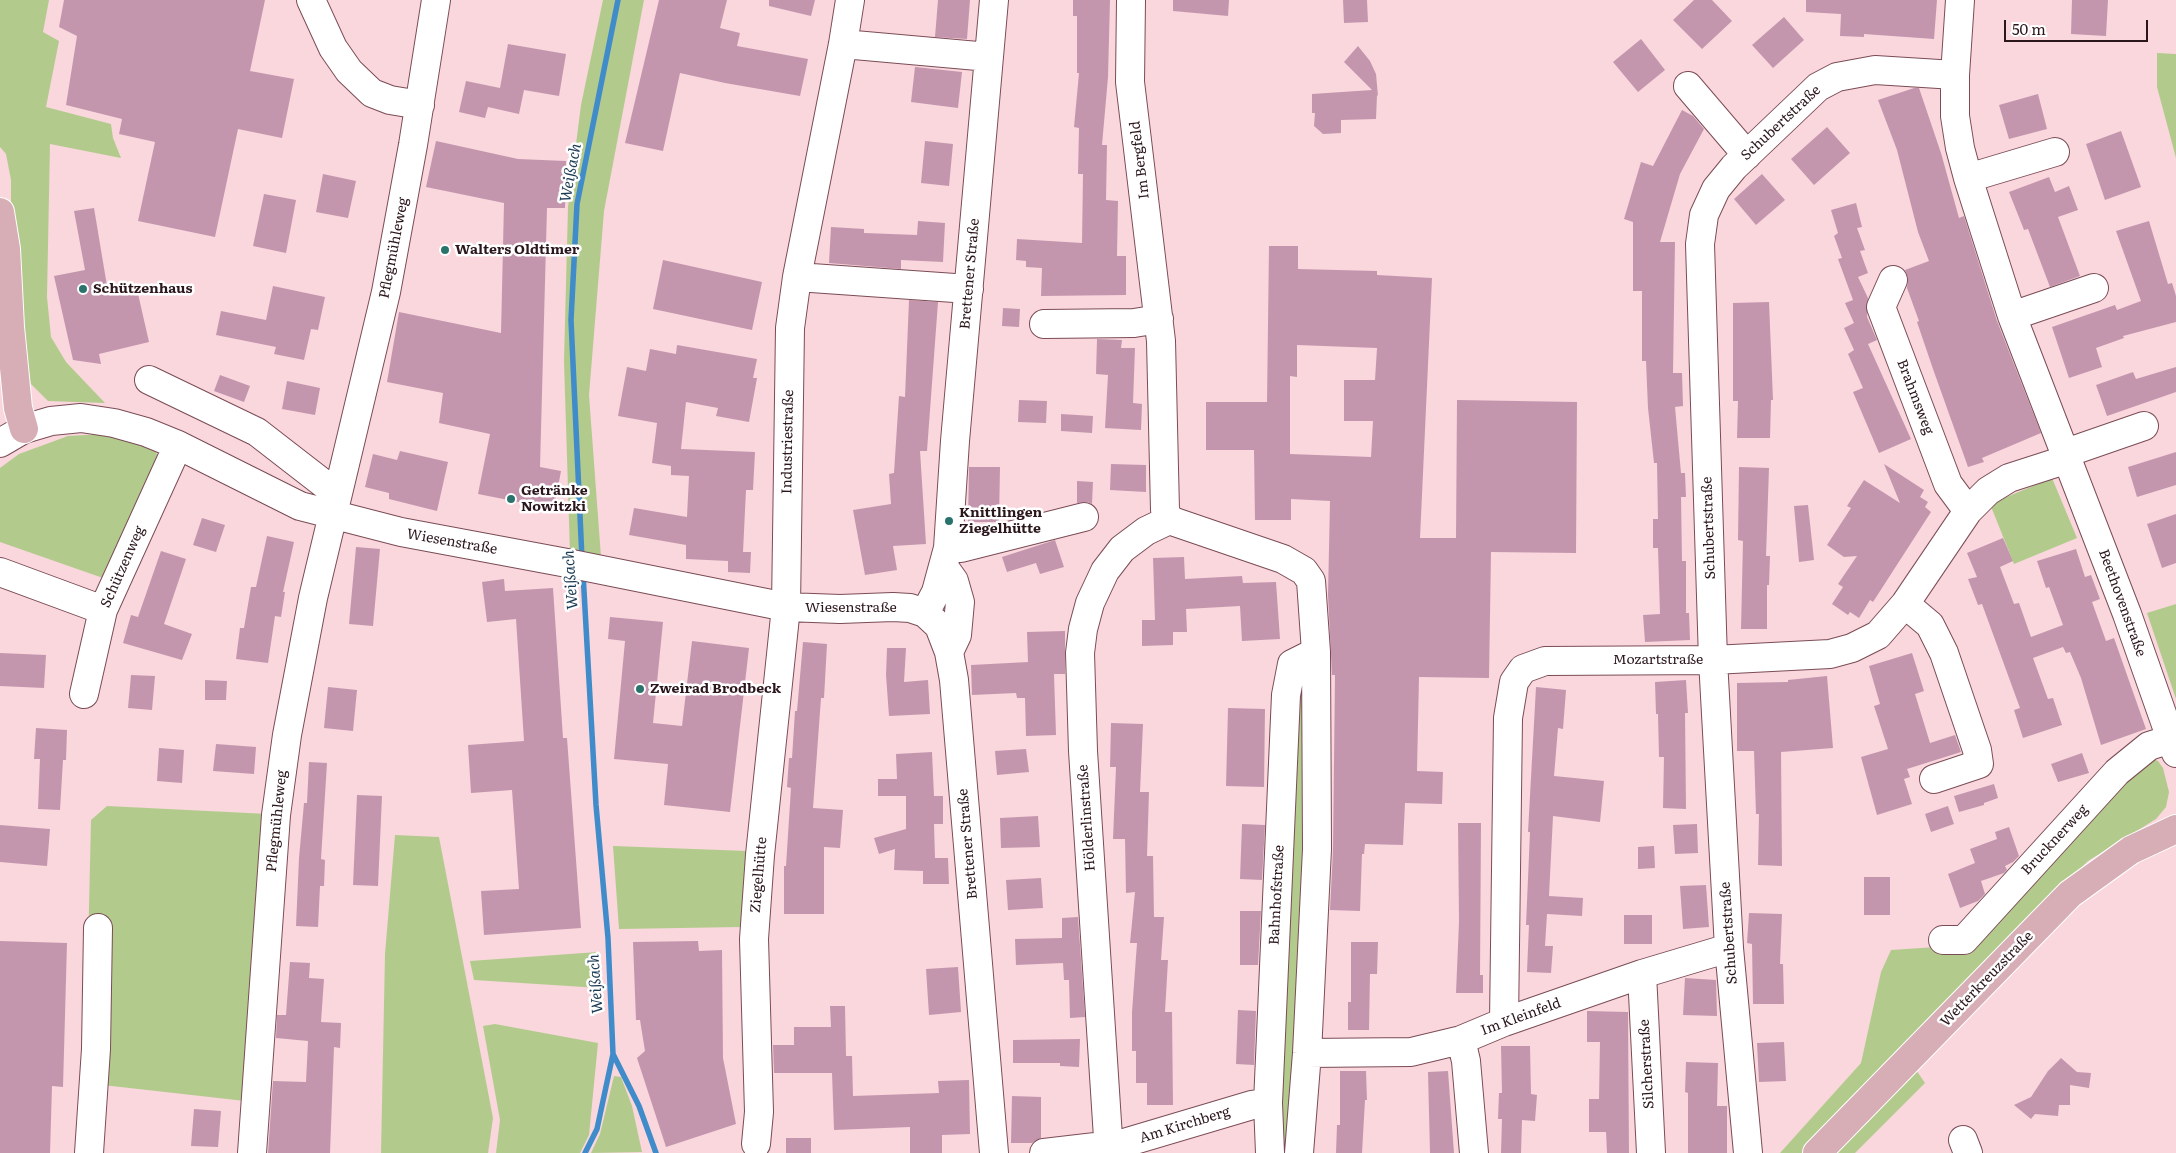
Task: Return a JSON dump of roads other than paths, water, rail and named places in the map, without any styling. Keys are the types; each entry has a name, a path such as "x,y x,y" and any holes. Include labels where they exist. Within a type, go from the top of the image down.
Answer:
{"main road":[{"path":"0,212 6,249 10,327 18,408 24,429"},
{"name":"Wetterkreuzstraße","path":"1817,1153 2070,894 2130,850 2176,829"}],"street":[{"path":"311,0 333,48 349,71 360,82 372,93 390,100 420,105"},
{"name":"Pflegmühleweg","path":"252,1153 277,806 287,735 313,598 386,292 420,105 436,0"},
{"name":"Industriestraße","path":"786,607 790,328 797,277 850,0"},
{"name":"Brettener Straße","path":"994,0 946,557 936,592 925,613 939,626 948,652 954,680 994,1153"},
{"name":"Im Bergfeld","path":"1131,0 1130,82 1159,319 1165,510 1170,520"},
{"name":"Beethovenstraße","path":"1960,0 1954,75 1955,116 1960,148 1968,178 2012,316 2067,456 2173,746"},
{"path":"843,44 989,57"},
{"name":"Schubertstraße","path":"1748,1153 1729,948 1713,660 1700,244 1704,216 1716,188 1746,155 1818,87 1837,77 1874,70 1954,75"},
{"path":"1688,86 1746,155"},
{"path":"1968,178 2055,152"},
{"path":"797,277 968,289"},
{"name":"Brahmsweg","path":"1893,280 1881,307 1948,484 1968,511"},
{"path":"2012,316 2094,288"},
{"path":"1044,324 1134,323 1159,319"},
{"path":"148,380 257,432 335,505"},
{"name":"Wiesenstraße","path":"0,443 24,429 51,421 81,418 114,423 146,432 178,445 300,506 335,505 401,532 567,562 786,607 840,610 893,607 910,608 925,613"},
{"path":"2067,456 2144,426"},
{"name":"Schützenweg","path":"84,694 102,610 178,445"},
{"name":"Mozartstraße","path":"1504,1022 1508,718 1514,682 1523,670 1545,660 1713,660 1830,654 1852,648 1878,635 1905,604 1968,511 1988,491 2009,478 2067,456"},
{"path":"948,652 957,635 960,602 946,557 961,548 1084,518"},
{"path":"1170,520 1283,559 1304,571 1311,581 1314,602 1316,652 1317,850 1307,1053 1299,1153"},
{"name":"Hölderlinstraße","path":"1109,1150 1083,751 1080,653 1083,629 1090,603 1105,570 1122,549 1146,532 1170,520"},
{"path":"0,572 102,610"},
{"path":"1905,604 1930,625 1944,654 1978,757 1979,764 1934,779"},
{"name":"Ziegelhütte","path":"756,1144 759,1112 754,939 760,855 786,607"},
{"name":"Bahnhofstraße","path":"1270,1153 1268,1103 1286,695 1292,664 1316,652"},
{"name":"Brucknerweg","path":"1942,940 1964,940 2117,772 2149,746 2173,746"},
{"path":"89,1153 96,1049 98,928"},
{"name":"Im Kleinfeld","path":"1307,1053 1411,1052 1461,1040 1504,1022 1642,974 1729,948"},
{"name":"Silcherstraße","path":"1642,974 1651,1153"},
{"path":"1461,1040 1466,1061 1474,1153"},
{"name":"Am Kirchberg","path":"1044,1153 1109,1150 1252,1105 1268,1103"}],"waterway":[{"name":"Weißach","path":"582,559 571,320 577,204 618,0"},
{"name":"Weißach","path":"583,573 596,805 608,938 613,1054 639,1106 656,1153"},
{"path":"585,1153 597,1129 613,1054"}],"place":[{"name":"Walters Oldtimer","path":"445,250"},
{"name":"Schützenhaus","path":"83,289"},
{"name":"Getränke Nowitzki","path":"511,499"},
{"name":"Knittlingen Ziegelhütte","path":"949,521"},
{"name":"Zweirad Brodbeck","path":"640,689"}]}
